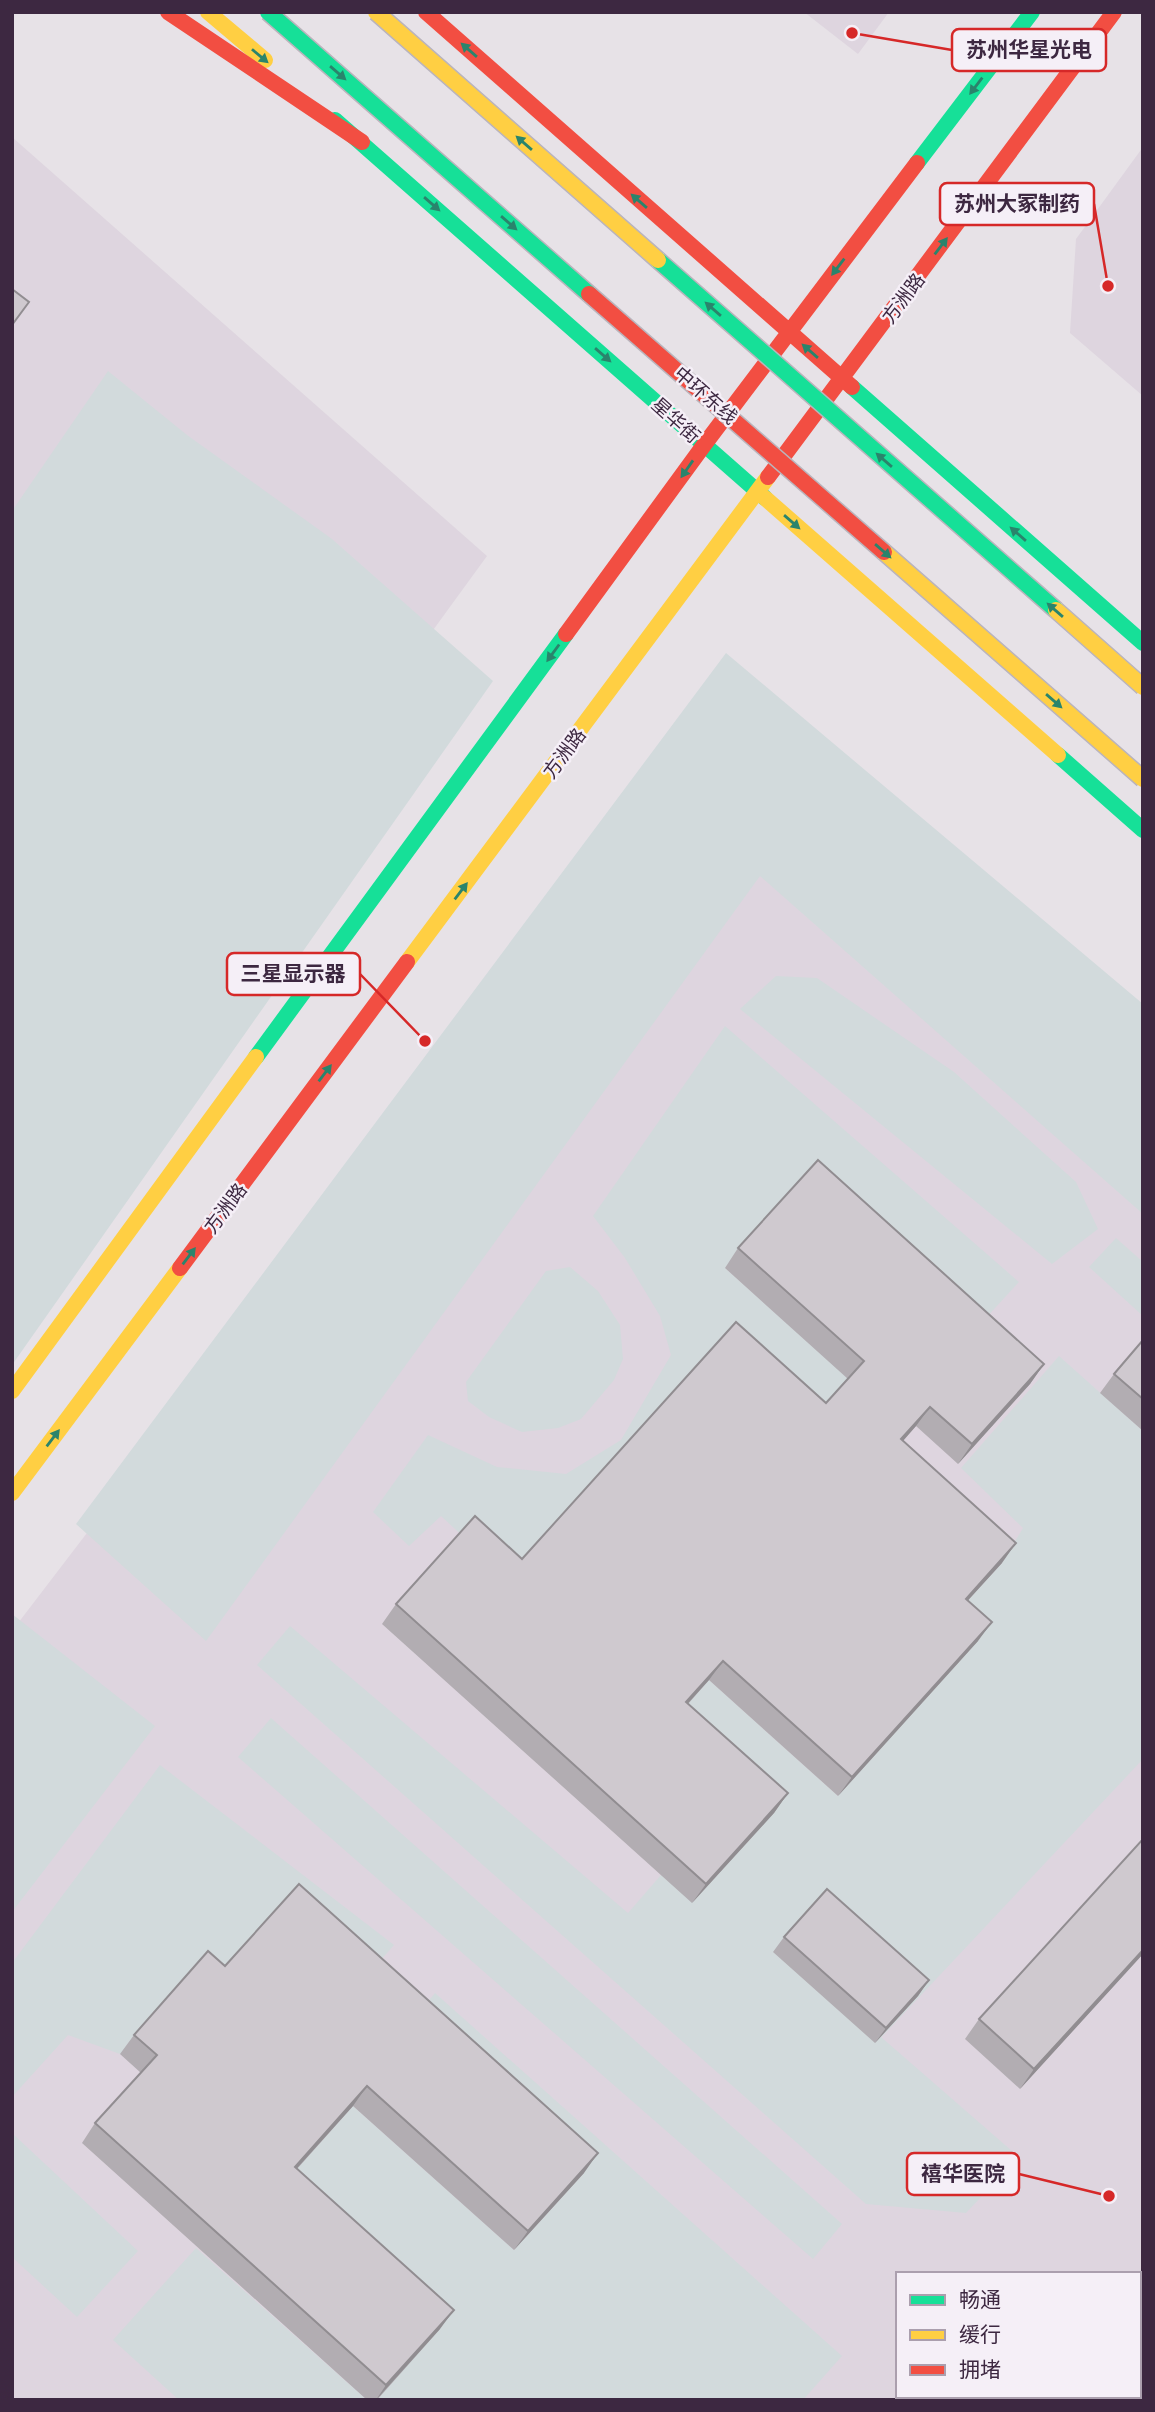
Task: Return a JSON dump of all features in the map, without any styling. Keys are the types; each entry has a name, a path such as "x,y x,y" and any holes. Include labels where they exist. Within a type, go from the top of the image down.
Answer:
{"main road":[{"path":"168,12 362,142"},
{"name":"星华街","path":"208,12 362,142 1143,830"},
{"name":"中环东线","path":"268,12 1143,779"},
{"path":"376,12 1143,687"},
{"path":"426,12 1143,643"},
{"path":"12,1391 704,445 1032,12"},
{"name":"方洲路","path":"12,1493 1115,12"}],"shaded area":[{"path":"804,12 889,12 858,54"},
{"path":"12,137 487,556 324,780 12,1236"},
{"path":"1143,147 1143,396 1070,333 1076,239"},
{"path":"108,371 187,435 332,539 493,681 12,1365 12,511"},
{"path":"726,653 1143,1004 1143,1214 760,876 206,1641 76,1524"},
{"path":"700,731 1143,1132 1143,2400 12,2400 12,1631"},
{"path":"776,976 817,978 954,1072 1076,1182 1098,1229 1052,1264 740,1009"},
{"path":"725,1026 1019,1282 973,1332 725,1268 850,1380 812,1422 509,1579 441,1516 409,1546 373,1512 428,1435 497,1467 566,1474 621,1440 671,1355 660,1316 625,1258 593,1216"},
{"path":"1116,1238 1143,1262 1143,1316 1089,1267"},
{"path":"570,1267 598,1291 620,1325 623,1359 614,1380 581,1419 558,1428 522,1432 489,1417 468,1401 466,1382 546,1271"},
{"path":"1059,1356 1143,1431 1143,1759 881,2037 1019,2157 966,2213 866,2204 257,1665 290,1626 628,1913 661,1875 672,1721 709,1680 838,1796 952,1618 1002,1563 1023,1528 961,1468"},
{"path":"12,1614 155,1726 12,1912"},
{"path":"271,1718 842,2224 813,2259 238,1757"},
{"path":"160,1765 394,1945 366,1977 211,1986 120,2054 68,2035 12,2097 12,1963"},
{"path":"435,1993 842,2356 803,2400 377,2400 281,2186 353,2106 514,2250 584,2173 413,2020"},
{"path":"12,2133 138,2251 77,2317 12,2257"},
{"path":"196,2248 367,2400 179,2400 113,2340"}],"building":[{"path":"12,289 29,302 12,325"},
{"path":"818,1160 1044,1364 972,1444 930,1407 901,1439 1016,1543 966,1599 992,1622 852,1777 723,1661 686,1702 788,1793 706,1884 396,1604 475,1516 522,1559 736,1322 826,1403 864,1361 738,1248"},
{"path":"1143,1340 1143,1399 1114,1374"},
{"path":"1143,1839 1143,1950 1034,2069 979,2019"},
{"path":"299,1884 598,2153 528,2231 367,2086 295,2167 454,2310 386,2385 95,2123 157,2055 134,2035 208,1951 225,1966"},
{"path":"827,1889 929,1980 886,2028 784,1937"}],"traffic: fast":[{"path":"268,12 589,294"},
{"path":"917,163 1032,12"},
{"path":"335,120 765,498"},
{"path":"658,260 1056,610"},
{"path":"852,387 1143,643"},
{"path":"256,1057 566,634"},
{"path":"1058,755 1143,830"}],"traffic: slow":[{"path":"208,12 265,60"},
{"path":"376,12 658,260"},
{"path":"407,962 768,477"},
{"path":"765,498 1058,755"},
{"path":"884,552 1143,779"},
{"path":"1056,610 1143,687"},
{"path":"12,1391 256,1057"},
{"path":"12,1493 180,1268"}],"traffic: jam":[{"path":"168,12 362,142"},
{"path":"426,12 852,387"},
{"path":"768,477 1114,12"},
{"path":"566,634 704,445 917,163"},
{"path":"589,294 884,552"},
{"path":"180,1268 407,962"}],"place":[{"name":"苏州华星光电","path":"852,33"},
{"name":"苏州大冢制药","path":"1108,286"},
{"name":"三星显示器","path":"425,1041"},
{"name":"禧华医院","path":"1109,2196"}]}
